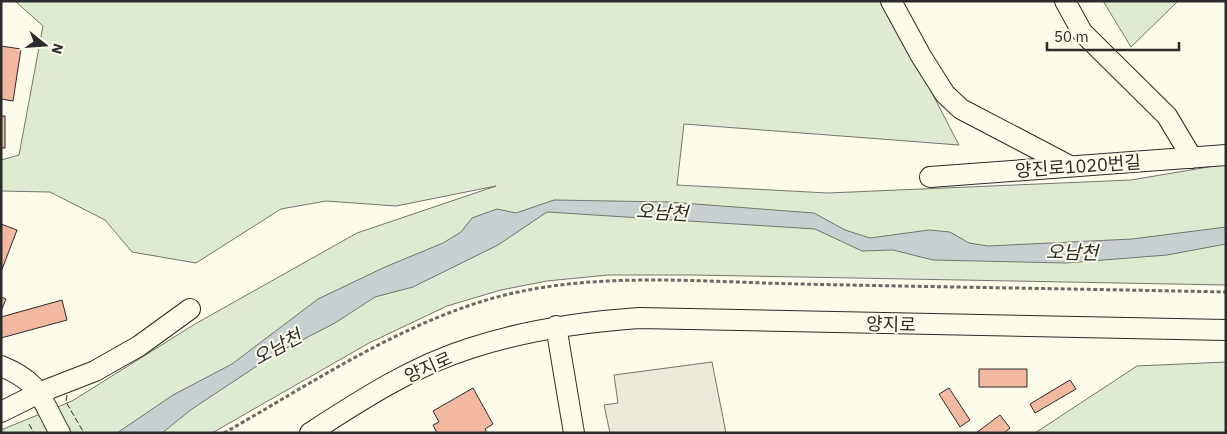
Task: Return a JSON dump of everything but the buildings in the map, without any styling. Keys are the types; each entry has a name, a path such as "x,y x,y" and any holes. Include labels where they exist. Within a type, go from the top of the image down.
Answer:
{"street":[{"path":"891,1 921,56 945,94 961,109 1070,166"},
{"path":"1064,1 1082,32 1167,116 1192,158"},
{"name":"양진로1020번길","path":"930,177 1226,155"},
{"path":"1,412 44,401 139,346 190,309"},
{"name":"양지로","path":"310,433 360,401 409,374 470,348 556,326 639,318 1226,330"},
{"path":"556,326 574,433"},
{"path":"1,366 28,379 44,401 60,433"}],"green space":[{"path":"15,1 884,1 959,145 684,124 677,185 828,193 1131,180 1226,164 1226,285 693,275 608,275 547,281 501,290 447,306 369,343 212,433 1,433 1,430 72,401 195,324 357,233 496,186 396,206 326,201 281,209 196,263 132,252 105,220 50,192 1,191 1,160 19,155 43,26"},
{"path":"1103,1 1178,1 1131,47"},
{"path":"1226,362 1226,433 1035,433 1137,366"}],"shaded area":[{"path":"712,362 726,433 610,433 604,405 618,403 614,375"}],"water":[{"name":"오남천","path":"554,200 669,202 814,213 845,230 870,238 929,230 950,232 969,243 988,246 1132,239 1226,227 1226,244 1167,255 1066,263 933,260 893,250 862,251 815,229 547,212 498,245 413,287 375,297 335,323 275,354 192,409 162,433 117,433 173,395 232,364 318,299 385,267 443,243 461,232 472,218 497,209 516,213"}],"fence":[{"path":"67,395 66,402 84,433"},
{"path":"29,424 34,433"}]}
